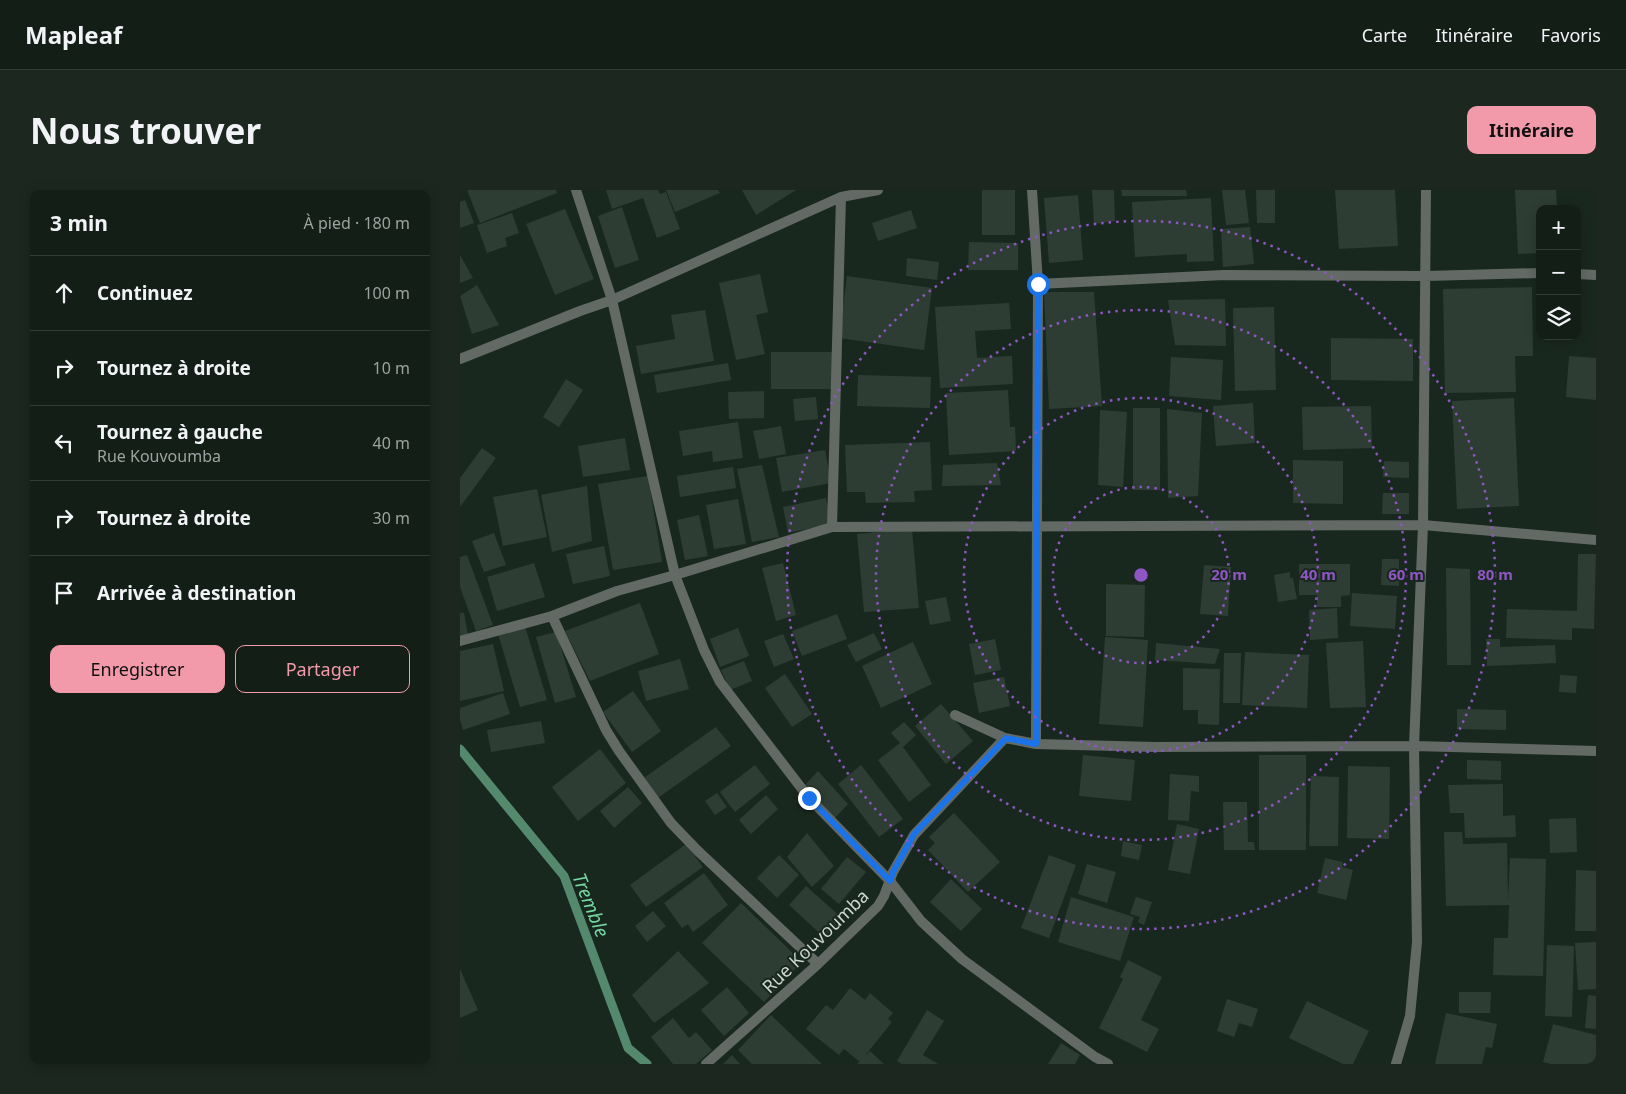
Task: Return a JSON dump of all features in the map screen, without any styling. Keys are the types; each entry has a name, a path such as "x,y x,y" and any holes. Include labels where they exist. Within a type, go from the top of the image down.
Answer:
{"street":[{"path":"576,190 612,300 675,576 704,650 720,682 809,798 890,881 921,920 962,960 1108,1064"},
{"path":"460,359 612,300 841,197 878,190"},
{"path":"1032,190 1038,284 1036,744"},
{"path":"1396,1064 1410,1016 1417,942 1414,746 1423,525 1426,190"},
{"path":"832,527 841,197"},
{"path":"1038,284 1224,275 1426,276 1536,273"},
{"path":"1581,274 1596,276"},
{"path":"460,641 552,616 617,591 675,576 832,527 1423,525 1596,540"},
{"path":"552,616 606,730 618,751 671,823 818,964"},
{"path":"955,715 1006,738 1036,744 1155,747 1414,746 1596,751"},
{"name":"Rue Kouvoumba","path":"706,1064 818,964 878,906 893,872 914,834 1006,738"}],"building":[{"path":"467,190 556,190 557,193 480,223"},
{"path":"606,190 658,190 660,194 666,192 680,229 657,238 643,198 612,209"},
{"path":"666,190 718,190 720,193 675,212"},
{"path":"742,190 796,190 756,215"},
{"path":"982,190 1015,190 1015,235 982,235"},
{"path":"1092,190 1114,190 1115,221 1094,224"},
{"path":"1121,190 1186,190 1187,196 1122,196"},
{"path":"1222,190 1245,190 1249,223 1226,225"},
{"path":"1256,190 1275,190 1275,223 1257,223"},
{"path":"1335,190 1395,190 1398,246 1339,249"},
{"path":"1515,190 1556,190 1557,205 1536,205 1536,253 1518,254"},
{"path":"1078,195 1083,260 1049,263 1044,198"},
{"path":"1211,198 1214,261 1187,262 1187,254 1135,257 1132,202"},
{"path":"465,200 474,223 460,228 460,202"},
{"path":"622,207 639,260 615,268 598,216"},
{"path":"565,209 594,279 555,295 526,224"},
{"path":"911,210 917,228 878,241 872,223"},
{"path":"512,213 519,233 505,238 507,246 487,253 477,225"},
{"path":"1250,227 1254,264 1223,267 1221,229"},
{"path":"969,242 1018,243 1018,270 968,270"},
{"path":"460,255 473,278 460,283"},
{"path":"907,258 939,262 937,280 906,276"},
{"path":"760,274 768,312 756,315 765,354 736,360 719,283"},
{"path":"847,276 932,288 924,350 839,338"},
{"path":"477,285 499,325 472,334 460,296"},
{"path":"1532,287 1533,356 1515,356 1516,392 1445,393 1443,289"},
{"path":"1044,292 1094,292 1102,406 1049,409"},
{"path":"1225,299 1226,346 1175,345 1168,300"},
{"path":"1009,303 1011,329 975,331 977,358 1012,356 1013,384 940,388 935,307"},
{"path":"1274,307 1276,390 1235,391 1233,308"},
{"path":"705,310 714,361 641,374 636,346 675,339 671,315"},
{"path":"1331,338 1413,339 1413,381 1331,380"},
{"path":"771,352 834,352 834,389 771,389"},
{"path":"1569,356 1596,358 1596,400 1566,397"},
{"path":"1171,357 1223,360 1221,400 1169,396"},
{"path":"728,363 731,380 657,393 654,375"},
{"path":"858,375 931,377 930,408 857,406"},
{"path":"566,379 583,390 559,427 543,417"},
{"path":"1008,390 1010,427 1015,427 1016,451 949,455 946,393"},
{"path":"764,391 764,418 729,419 728,392"},
{"path":"816,397 818,419 795,421 793,399"},
{"path":"1514,398 1519,506 1457,509 1452,401"},
{"path":"1253,403 1255,443 1216,446 1213,406"},
{"path":"1371,406 1372,448 1303,450 1302,407"},
{"path":"1133,408 1160,408 1160,490 1133,490"},
{"path":"1167,409 1202,413 1198,496 1168,498"},
{"path":"1100,410 1127,412 1123,487 1098,485"},
{"path":"738,422 743,458 713,462 712,451 683,456 679,431"},
{"path":"781,426 786,454 759,459 753,431"},
{"path":"625,438 630,470 583,477 578,446"},
{"path":"930,442 932,490 914,491 915,502 866,503 865,492 847,492 845,445"},
{"path":"482,448 496,458 460,507 460,478"},
{"path":"825,450 831,483 782,492 776,458"},
{"path":"1293,460 1343,461 1343,504 1293,503"},
{"path":"1384,461 1409,462 1409,478 1383,477"},
{"path":"997,463 1001,485 942,486 943,465"},
{"path":"762,465 779,537 752,542 737,469"},
{"path":"733,467 736,488 680,497 677,476"},
{"path":"648,476 662,562 613,570 598,484"},
{"path":"587,486 592,541 552,552 541,495"},
{"path":"537,489 547,537 503,546 493,497"},
{"path":"1383,493 1409,493 1409,514 1382,514"},
{"path":"826,498 831,524 788,533 783,507"},
{"path":"738,499 746,544 714,549 706,505"},
{"path":"699,515 708,556 685,560 677,520"},
{"path":"912,529 919,608 864,612 857,534"},
{"path":"494,533 506,565 484,572 472,541"},
{"path":"604,546 610,576 573,584 566,554"},
{"path":"1578,554 1596,554 1594,629 1572,628 1572,640 1506,638 1507,609 1577,611"},
{"path":"467,555 493,625 476,631 460,587 460,557"},
{"path":"1382,559 1399,559 1399,586 1381,585"},
{"path":"534,563 545,597 497,611 487,577"},
{"path":"783,563 796,615 776,621 762,568"},
{"path":"1299,564 1350,564 1350,595 1341,596 1341,607 1317,607 1317,595 1299,595"},
{"path":"1204,565 1231,567 1228,616 1200,614"},
{"path":"1446,568 1470,569 1471,665 1447,665"},
{"path":"1290,572 1290,578 1293,578 1297,599 1278,602 1274,575"},
{"path":"1106,584 1145,585 1144,637 1106,636"},
{"path":"1352,593 1397,596 1395,629 1350,626"},
{"path":"946,597 951,621 930,625 925,601"},
{"path":"640,603 659,654 590,681 565,631"},
{"path":"1337,608 1338,638 1310,640 1309,610"},
{"path":"460,613 464,613 468,635 460,636"},
{"path":"837,614 847,639 802,656 792,631"},
{"path":"525,626 547,700 520,707 498,634"},
{"path":"738,628 749,656 720,667 710,639"},
{"path":"556,632 576,697 555,703 536,637"},
{"path":"874,633 882,649 856,662 847,645"},
{"path":"783,634 794,659 774,667 764,641"},
{"path":"1105,637 1148,640 1143,727 1099,724"},
{"path":"995,639 1001,670 975,675 969,644"},
{"path":"1486,639 1500,639 1500,647 1555,645 1556,663 1487,666"},
{"path":"1363,641 1366,707 1330,708 1326,643"},
{"path":"913,642 932,684 881,708 862,666"},
{"path":"1156,643 1220,649 1215,664 1155,660"},
{"path":"493,644 504,691 460,701 460,651"},
{"path":"1245,652 1309,655 1307,708 1242,705"},
{"path":"1224,653 1241,653 1240,703 1223,703"},
{"path":"680,659 689,689 646,701 638,671"},
{"path":"744,661 752,681 730,690 721,670"},
{"path":"1183,668 1220,669 1219,725 1198,724 1198,710 1183,710"},
{"path":"785,674 812,714 792,727 765,688"},
{"path":"1560,675 1577,676 1576,693 1559,692"},
{"path":"1004,677 1010,706 979,713 973,683"},
{"path":"633,691 661,731 632,752 603,712"},
{"path":"503,693 510,714 463,730 460,720 460,708"},
{"path":"941,704 973,741 946,764 915,726"},
{"path":"1457,709 1506,710 1506,730 1457,729"},
{"path":"541,721 545,743 491,752 487,730"},
{"path":"904,722 916,735 903,747 931,785 909,802 878,760 900,743 891,733"},
{"path":"716,727 731,746 655,800 641,780"},
{"path":"600,749 626,783 578,821 552,787"},
{"path":"1083,755 1135,760 1131,801 1079,796"},
{"path":"1259,755 1306,755 1306,850 1259,850"},
{"path":"1467,760 1501,761 1501,780 1467,779"},
{"path":"755,765 770,784 735,812 720,792"},
{"path":"861,765 903,819 879,837 838,784"},
{"path":"1348,766 1390,767 1389,839 1347,838"},
{"path":"818,771 848,804 835,818 804,786"},
{"path":"1170,774 1199,776 1199,792 1191,791 1189,821 1168,820"},
{"path":"1311,776 1339,777 1338,846 1309,846"},
{"path":"1503,784 1503,816 1515,815 1516,837 1465,838 1464,813 1450,813 1448,785"},
{"path":"628,787 642,803 614,828 600,811"},
{"path":"717,793 727,807 715,815 705,801"},
{"path":"766,795 778,809 751,834 739,820"},
{"path":"1223,802 1247,802 1248,842 1254,842 1255,850 1224,850"},
{"path":"954,813 1000,862 968,892 928,850 935,843 929,837"},
{"path":"1576,818 1577,852 1550,853 1549,819"},
{"path":"1177,824 1199,829 1190,874 1168,870"},
{"path":"1444,832 1462,832 1463,844 1507,843 1508,901 1510,858 1546,859 1543,976 1493,975 1494,938 1508,938 1509,905 1446,906"},
{"path":"807,833 834,866 812,887 787,857"},
{"path":"1123,841 1142,845 1139,860 1121,856"},
{"path":"686,844 703,867 646,907 630,885"},
{"path":"779,855 799,875 777,898 757,878"},
{"path":"1049,855 1076,865 1049,938 1021,928"},
{"path":"847,857 866,872 839,904 821,889"},
{"path":"1325,858 1343,862 1342,867 1353,870 1346,900 1317,893"},
{"path":"1087,864 1116,872 1107,903 1078,894"},
{"path":"1576,870 1596,871 1596,931 1575,931"},
{"path":"704,873 728,905 693,932 688,924 682,928 664,903"},
{"path":"951,879 982,909 961,931 930,902"},
{"path":"806,886 843,919 826,939 789,905"},
{"path":"1071,897 1134,917 1120,961 1058,942"},
{"path":"1136,897 1152,902 1144,925 1138,922 1140,917 1130,914"},
{"path":"741,903 802,962 764,1002 702,943"},
{"path":"653,911 666,926 647,942 635,926"},
{"path":"1596,942 1596,989 1578,990 1575,943"},
{"path":"1547,945 1574,946 1572,1017 1545,1016"},
{"path":"678,951 709,983 654,1023 632,995"},
{"path":"1128,960 1162,977 1141,1020 1159,1029 1147,1052 1099,1028 1123,979 1120,977"},
{"path":"460,969 478,1010 460,1018"},
{"path":"727,987 749,1013 724,1036 701,1010"},
{"path":"850,988 865,1000 870,993 893,1013 888,1019 892,1022 860,1062 844,1049 839,1055 806,1029 826,1005 833,1010"},
{"path":"1459,992 1491,992 1490,1013 1459,1013"},
{"path":"1588,995 1596,996 1596,1029 1585,1028"},
{"path":"1227,999 1258,1009 1252,1027 1239,1023 1234,1037 1217,1031"},
{"path":"1307,1001 1369,1031 1353,1064 1343,1064 1289,1038"},
{"path":"927,1010 944,1021 923,1055 938,1064 902,1064 897,1061"},
{"path":"1446,1013 1497,1024 1492,1048 1486,1047 1482,1064 1435,1064"},
{"path":"771,1015 822,1064 752,1064 738,1050"},
{"path":"673,1018 689,1038 696,1032 712,1050 696,1064 673,1064 651,1037"},
{"path":"1553,1024 1596,1035 1596,1064 1551,1064 1543,1062"},
{"path":"1061,1043 1080,1055 1075,1064 1048,1064"},
{"path":"870,1051 884,1064 857,1064"},
{"path":"732,1055 740,1064 723,1064"}],"waterway":[{"name":"Tremble","path":"460,749 564,876 628,1048 647,1064"}],"route":[{"path":"809,798 890,881 914,834 1006,738 1036,744 1038,284"}]}
